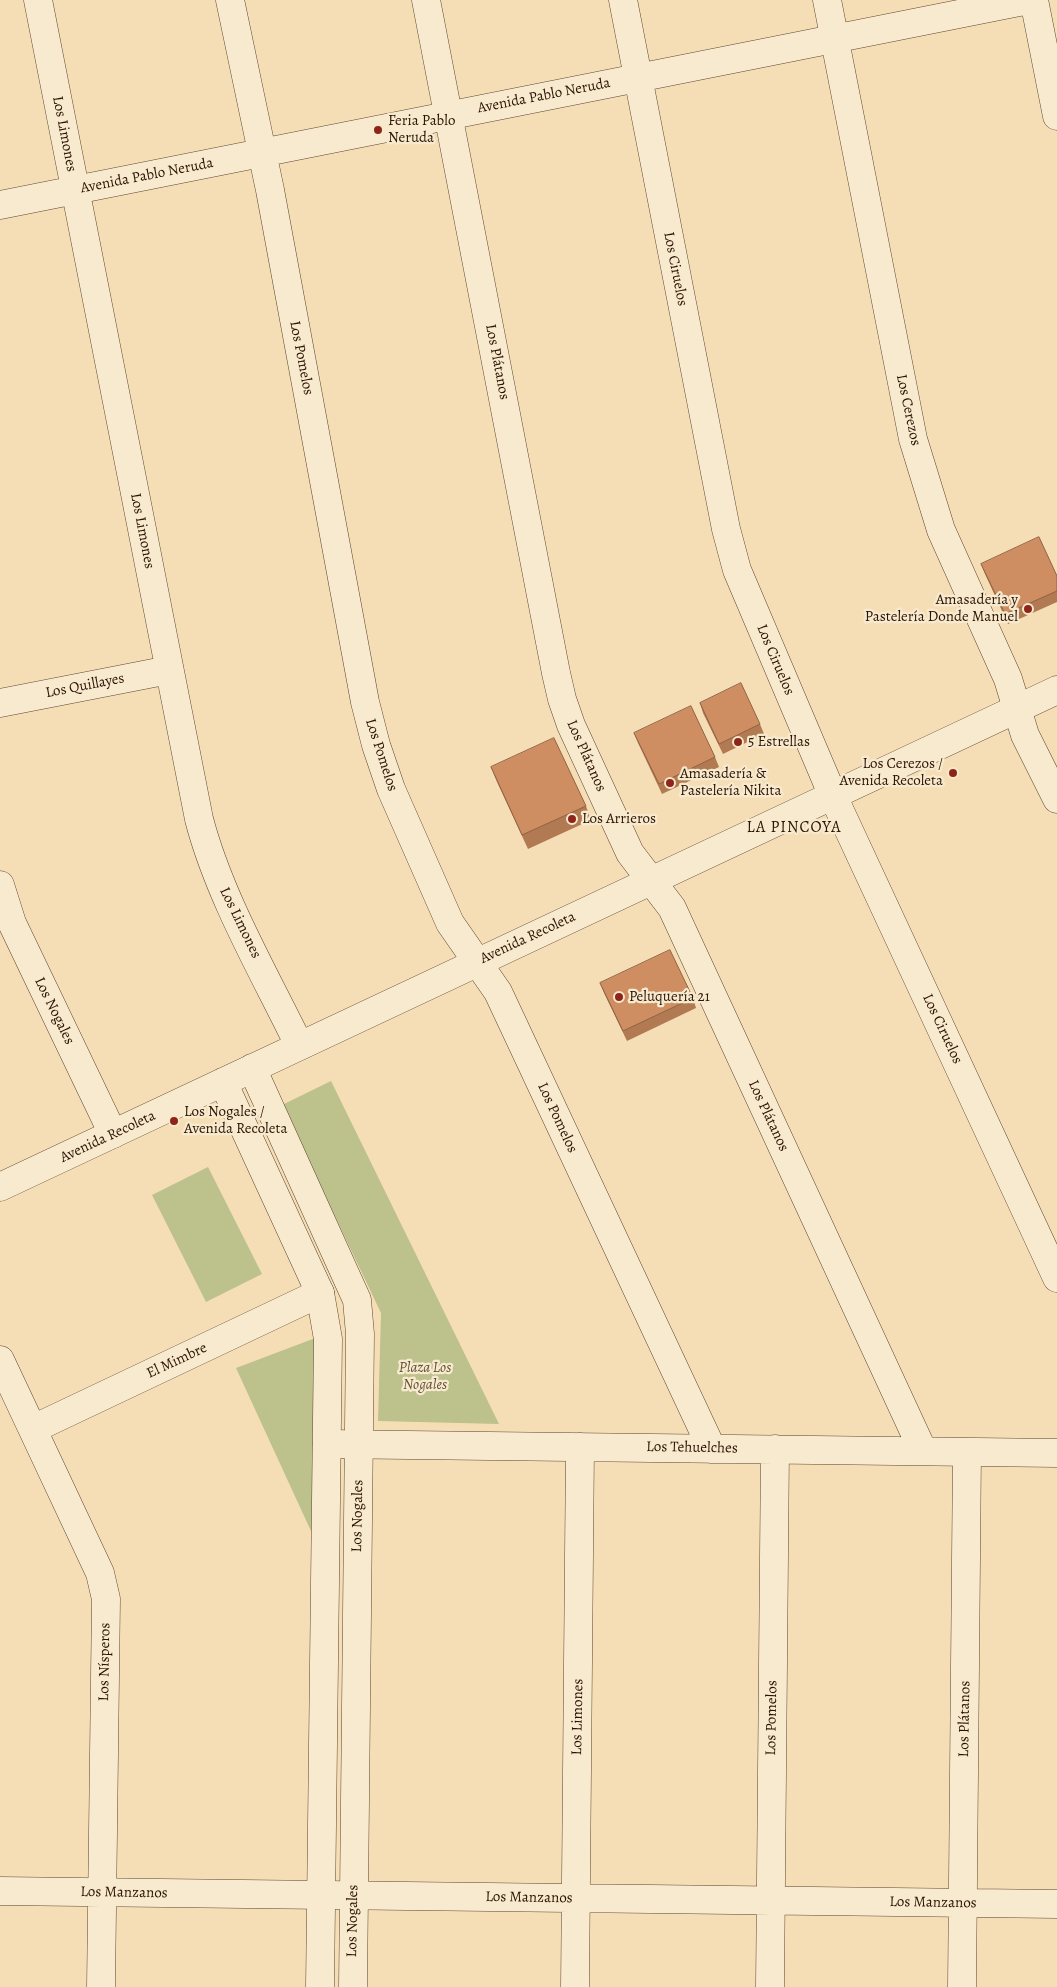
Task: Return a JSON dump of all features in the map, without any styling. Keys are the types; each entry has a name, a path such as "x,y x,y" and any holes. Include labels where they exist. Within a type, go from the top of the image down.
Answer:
{"street":[{"name":"Los Limones","path":"38,0 199,819 208,854 222,886 299,1046"},
{"name":"Los Pomelos","path":"230,0 261,153 365,702 376,745 391,789 450,923 498,992 712,1449"},
{"name":"Los Plátanos","path":"426,0 562,699 580,746 630,853 672,908 923,1451"},
{"name":"Los Ciruelos","path":"623,0 726,529 737,570 833,796 1057,1278"},
{"name":"Los Cerezos","path":"827,0 913,439 921,470 941,530 1008,679 1025,735 1057,799"},
{"name":"Avenida Pablo Neruda","path":"0,205 1029,0"},
{"path":"1034,0 1057,116"},
{"name":"Los Quillayes","path":"0,703 169,670"},
{"name":"Avenida Recoleta","path":"0,1187 1057,690"},
{"name":"Los Nogales","path":"0,884 12,923 113,1134"},
{"name":"Los Nogales","path":"252,1068 357,1300 360,1334 353,1987"},
{"name":"Los Nogales","path":"223,1082 320,1293 328,1339 320,1987"},
{"name":"El Mimbre","path":"33,1429 320,1293"},
{"name":"Los Nísperos","path":"0,1360 100,1573 106,1599 101,1987"},
{"name":"Los Tehuelches","path":"327,1444 1057,1453"},
{"name":"Los Limones","path":"575,1987 580,1447"},
{"name":"Los Pomelos","path":"770,1987 775,1449"},
{"name":"Los Plátanos","path":"962,1987 968,1452"},
{"name":"Los Manzanos","path":"0,1891 1057,1904"}],"green space":[{"name":"Plaza Los Nogales","path":"331,1081 499,1424 378,1421 381,1313 282,1105"},
{"path":"208,1167 262,1274 206,1302 152,1195"},
{"path":"318,1337 322,1555 236,1368"}],"building":[{"path":"1039,537 1057,576 1057,591 1005,614 981,564"},
{"path":"741,683 760,724 719,744 700,703"},
{"path":"691,706 715,757 659,784 634,733"},
{"path":"554,738 586,806 522,835 491,767"},
{"path":"670,950 693,998 623,1031 600,983"}],"place":[{"name":"Feria Pablo Neruda","path":"378,130"},
{"name":"Amasadería y Pastelería Donde Manuel","path":"1028,609"},
{"name":"5 Estrellas","path":"738,742"},
{"name":"Los Cerezos / Avenida Recoleta","path":"953,773"},
{"name":"Amasadería & Pastelería Nikita","path":"670,783"},
{"name":"Los Arrieros","path":"572,819"},
{"name":"Peluquería 21","path":"619,997"},
{"name":"Los Nogales / Avenida Recoleta","path":"174,1121"}],"district":[{"name":"LA PINCOYA","path":"794,828"}]}
